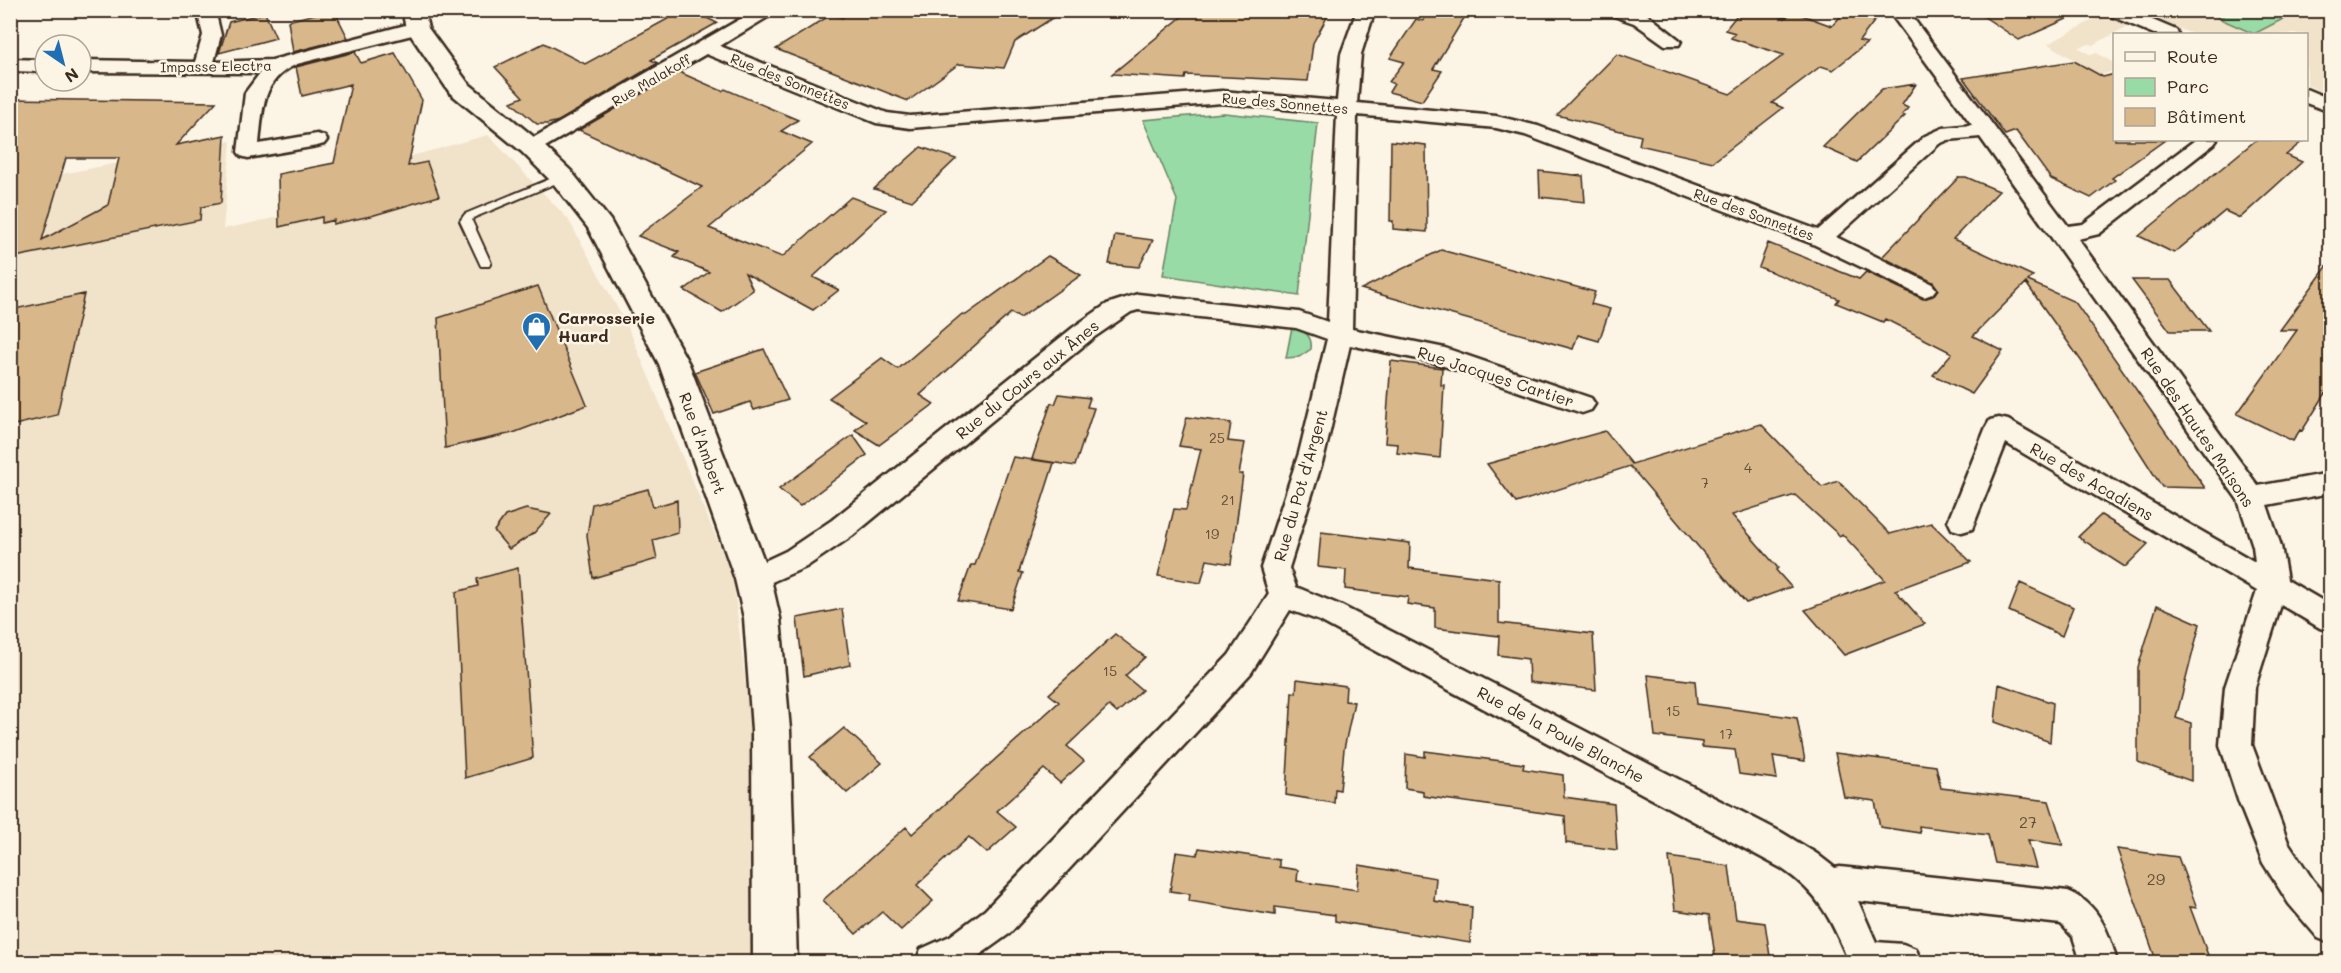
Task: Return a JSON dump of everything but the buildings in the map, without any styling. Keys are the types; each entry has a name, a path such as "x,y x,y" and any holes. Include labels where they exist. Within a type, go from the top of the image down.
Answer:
{"street":[{"path":"203,67 212,35 206,10"},
{"name":"Rue du Pot d'Argent","path":"1284,595 1275,568 1312,453 1340,334 1347,108 1351,54 1366,10"},
{"path":"1614,10 1641,19 1672,41"},
{"name":"Rue des Hautes Maisons","path":"1897,10 2062,233 2251,497 2267,546 2273,585 2241,687 2236,745 2255,803 2275,852 2301,892 2331,926"},
{"path":"2112,10 2167,33"},
{"name":"Rue Malakoff","path":"531,147 707,48 757,13"},
{"name":"Impasse Electra","path":"93,66 276,66 415,19"},
{"name":"Rue d'Ambert","path":"415,19 459,88 531,147 562,177 600,226 615,250 674,364 753,579 762,618 771,730 775,963"},
{"name":"Rue des Sonnettes","path":"707,48 883,119 909,122 1222,97 1496,122 1531,129 1821,239 1924,289"},
{"path":"10,65 33,66"},
{"path":"276,66 255,93 248,152 317,140"},
{"path":"2308,95 2331,106"},
{"name":"Rue des Sonnettes","path":"1821,239 1932,140 1943,134 1984,130"},
{"path":"2062,233 2091,229 2206,141"},
{"name":"Rue du Cours aux Ânes","path":"753,579 796,559 842,528 1084,332 1124,305 1138,302 1299,320 1340,334"},
{"name":"Rue Jacques Cartier","path":"1340,334 1436,354 1582,404"},
{"name":"Rue des Acadiens","path":"1962,521 1999,427 2273,585"},
{"path":"2251,497 2319,487 2331,483"},
{"path":"2273,585 2331,619"},
{"path":"934,963 962,948 997,922 1076,840 1240,664 1284,595"},
{"name":"Rue de la Poule Blanche","path":"1284,595 1330,613 1769,843 1816,874 1829,886 1854,932 1866,961 1903,963"},
{"path":"1829,886 1840,883 2058,906 2078,914 2087,927 2099,963"}],"lane":[{"path":"485,262 466,221 469,216 562,177"}],"shaded area":[{"path":"2138,11 2330,11 2330,96 2308,85 2308,33 2190,33"},
{"path":"2102,15 2128,26 2093,45 2078,47 2089,54 2097,53 2112,62 2113,71 2100,75 2048,44"},
{"path":"488,135 568,219 628,327 733,578 751,731 751,962 11,962 11,184 231,141 223,229 335,205 339,176"}],"green space":[{"path":"2263,10 2283,19 2252,33 2218,18 2234,11"},
{"path":"1224,113 1318,123 1299,296 1163,275 1177,200 1143,120"},
{"path":"1292,327 1307,334 1311,340 1311,349 1299,357 1286,358"}],"place":[{"name":"Carrosserie Huard","path":"537,352"}]}
